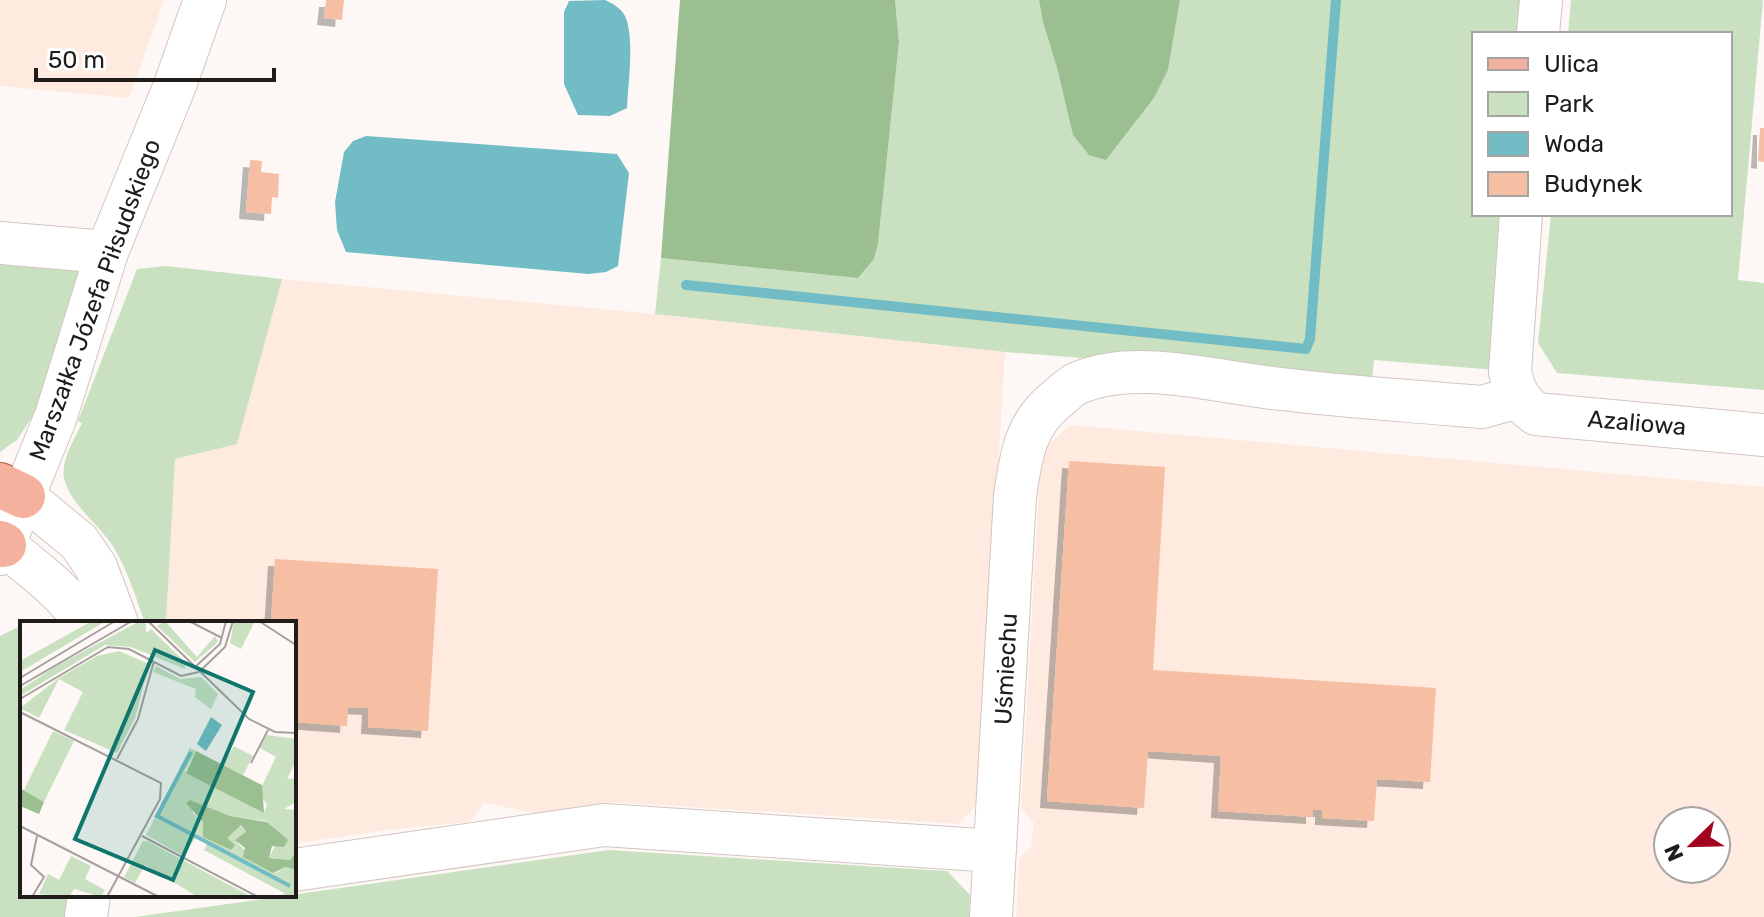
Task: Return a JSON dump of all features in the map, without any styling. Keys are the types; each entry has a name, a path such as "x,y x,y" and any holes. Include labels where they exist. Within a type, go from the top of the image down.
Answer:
{"street":[{"name":"Marszałka Józefa Piłsudskiego","path":"1,547 11,491 56,416 107,252 175,85 205,0"},
{"path":"1538,32 1541,0"},
{"path":"1518,397 1510,372 1521,216"},
{"path":"0,243 107,252"},
{"name":"Uśmiechu","path":"991,917 1015,496 1020,459 1032,424 1052,403 1075,385 1115,373 1164,374 1280,389 1482,407 1518,397"},
{"name":"Azaliowa","path":"1518,397 1536,414 1764,435"},
{"path":"11,491 79,542 96,567 116,621"},
{"path":"1,547 55,586 84,621"},
{"path":"296,870 604,825 995,851"},
{"path":"86,917 89,897"}],"shaded area":[{"path":"0,0 164,0 129,98 0,86"},
{"path":"282,279 655,314 1005,352 978,804 959,824 610,802 536,813 484,803 470,822 385,830 296,844 296,621 166,621 175,459 237,443"},
{"path":"1070,425 1764,487 1764,917 1016,917 1019,859 1031,847 1034,823 1021,808 1041,452"}],"green space":[{"path":"680,0 895,0 899,42 878,244 874,259 858,278 661,258"},
{"path":"895,0 1039,0 1057,63 1106,160 1154,98 1168,70 1180,0 1530,0 1527,32 1472,32 1472,216 1510,216 1496,370 1374,360 1372,381 1005,352 655,314 661,258 858,278 874,259 878,244 899,42"},
{"path":"1039,0 1180,0 1168,70 1154,98 1106,160 1089,155 1073,135"},
{"path":"1571,0 1763,0 1738,280 1764,283 1764,390 1557,373 1538,343 1551,216 1732,216 1732,32 1568,32"},
{"path":"0,257 73,266 80,274 36,411 17,440 0,452"},
{"path":"166,266 282,279 237,444 175,459 166,621 144,621 119,557 69,491 64,475 68,452 82,423 78,421 137,269"},
{"path":"20,626 20,897 72,897 70,917 0,917 0,636"},
{"path":"609,850 947,871 970,895 969,917 135,917 276,897 296,897 296,894"}],"water":[{"path":"605,0 621,11 628,25 627,108 610,116 578,115 564,84 564,12 569,1"},
{"path":"366,136 617,154 629,173 618,266 606,272 588,274 346,252 337,230 335,202 344,152 353,141"}],"building":[{"path":"326,0 344,0 342,20 324,18"},
{"path":"1760,128 1764,128 1764,162 1758,161"},
{"path":"250,160 262,161 261,172 279,174 278,198 272,197 271,214 246,212"},
{"path":"1069,461 1165,467 1153,670 1436,688 1430,782 1377,779 1374,821 1322,818 1322,810 1313,810 1313,817 1218,811 1221,756 1148,751 1144,808 1047,801"},
{"path":"275,559 438,569 428,731 368,727 369,708 348,707 347,726 296,722 296,621 271,621"}],"waterway":[{"path":"686,285 1306,349 1310,339 1336,0"}]}
